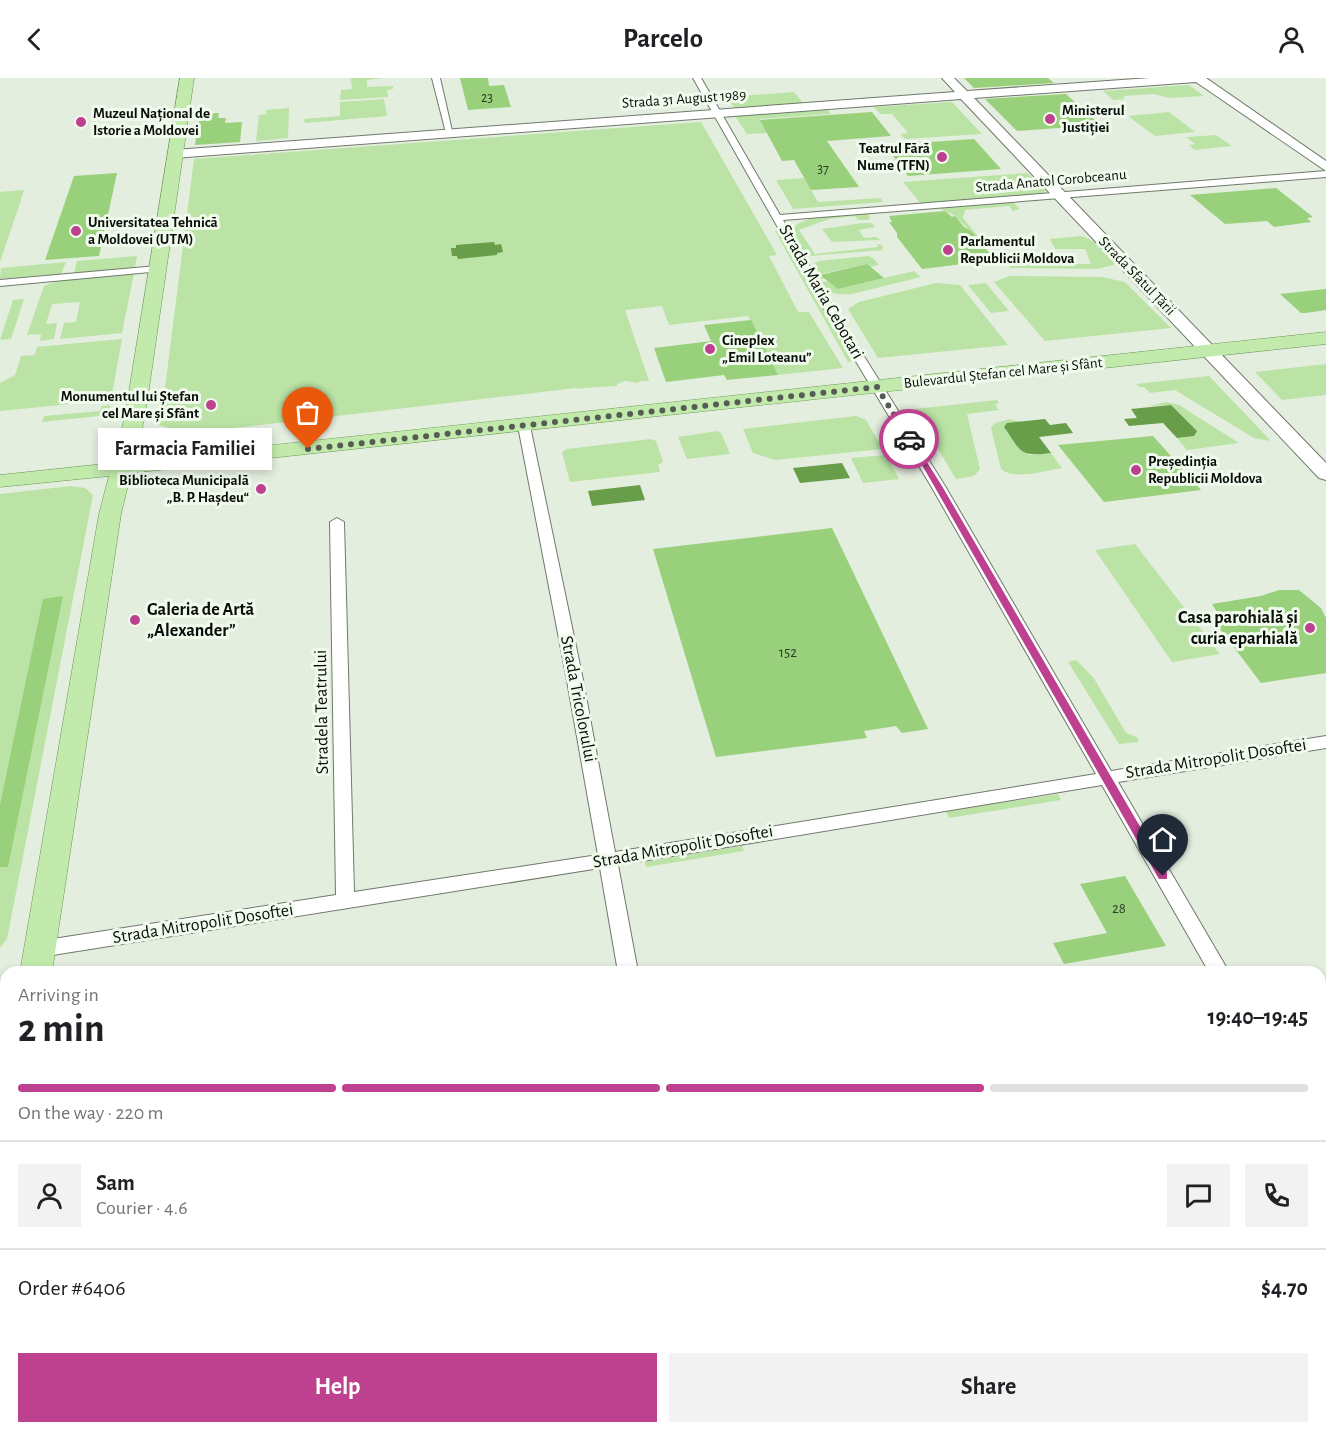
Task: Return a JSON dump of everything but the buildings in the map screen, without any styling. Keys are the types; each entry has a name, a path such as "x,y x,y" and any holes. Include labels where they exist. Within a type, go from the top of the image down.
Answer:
{"main road":[{"path":"38,961 110,514 135,416 174,154 188,78"},
{"name":"Bulevardul Ștefan cel Mare și Sfânt","path":"0,481 1326,338"}],"street":[{"path":"436,78 450,133"},
{"name":"Strada Maria Cebotari","path":"697,78 826,305 938,486 1215,966"},
{"name":"Strada Sfatul Țării","path":"948,78 1326,474"},
{"name":"Strada 31 August 1989","path":"174,154 1197,78"},
{"path":"1197,78 1326,167"},
{"name":"Strada Anatol Corobceanu","path":"778,218 1326,174"},
{"path":"0,282 157,269"},
{"name":"Strada Tricolorului","path":"524,426 574,675 627,966"},
{"name":"Stradela Teatrului","path":"337,522 345,901"},
{"name":"Strada Mitropolit Dosoftei","path":"38,961 345,901 1326,742"}],"shaded area":[{"path":"351,78 384,78 367,80 367,87 393,86 393,89 387,90 388,97 340,100 341,90 352,89"},
{"path":"1189,85 1204,96 1169,98 1153,94 1125,96 1123,97 1125,99 1113,100 1103,91"},
{"path":"794,92 803,103 735,109 727,97"},
{"path":"384,99 387,116 305,123 304,119 340,116 340,102"},
{"path":"952,102 982,134 905,139 900,134 908,133 892,114 880,114 874,107"},
{"path":"289,108 288,138 256,141 259,115 266,114 266,110"},
{"path":"827,109 831,114 760,119 767,133 747,134 735,116"},
{"path":"1169,112 1195,132 1155,136 1128,116"},
{"path":"701,122 777,255 769,256 798,312 809,312 843,368 778,375 748,316 669,325 662,306 625,310 649,381 639,381 639,383 625,381 617,386 576,388 183,434 157,424 166,380 194,159"},
{"path":"1216,135 1232,146 1195,150 1189,145 1195,144 1186,137"},
{"path":"1027,173 1045,189 1044,193 921,204 903,182"},
{"path":"804,178 818,202 881,198 883,202 793,209 776,180"},
{"path":"24,190 21,200 0,262 0,192"},
{"path":"1013,202 1020,209 1013,211 1009,206 965,210 963,218 981,240 955,216 937,207"},
{"path":"867,213 869,220 858,220 855,216 829,219 799,230 815,254 878,247 877,244 882,245 883,250 809,256 802,253 790,233 795,226 813,218"},
{"path":"872,223 875,227 859,230 864,238 876,237 880,240 832,242 822,229"},
{"path":"775,231 779,231 854,361 848,362"},
{"path":"1081,236 1101,247 1114,265 1097,269 1010,268 1009,263 1091,264 1085,249 1055,249 1050,239"},
{"path":"494,242 495,245 501,244 503,252 497,255 458,259 457,256 452,256 451,248 456,248 456,245"},
{"path":"137,256 135,268 74,273 77,261"},
{"path":"868,256 879,265 870,267 867,264 821,274 825,278 817,280 810,266 819,261"},
{"path":"66,262 61,274 0,279 1,268"},
{"path":"914,271 921,277 852,294 833,293 825,290 818,283 828,281 838,289"},
{"path":"134,273 122,333 60,339 64,323 76,322 80,302 52,304 46,324 57,323 54,339 40,341 41,334 27,335 44,286 60,280"},
{"path":"1009,276 1102,277 1125,282 1171,328 1045,341 994,282"},
{"path":"936,283 960,285 1008,345 878,358 848,309 859,302"},
{"path":"986,283 1009,311 991,313 968,285"},
{"path":"24,299 11,339 0,340 13,300"},
{"path":"122,339 111,400 0,411 0,383 15,375 21,356 35,355 37,347"},
{"path":"1326,364 1326,395 1282,400 1255,372"},
{"path":"1209,376 1271,441 1254,438 1175,390 1150,393 1144,387 1136,384"},
{"path":"997,400 999,403 995,404 999,410 967,414 980,469 974,476 956,479 914,409"},
{"path":"1166,402 1179,405 1239,443 1187,450 1177,438 1194,436 1171,405 1149,406"},
{"path":"110,405 108,415 42,422 44,416 100,411 102,406"},
{"path":"1171,405 1197,431 1194,436 1177,438 1163,423 1129,426 1124,419 1137,418 1131,409"},
{"path":"856,416 866,420 883,449 775,460 753,453 743,429"},
{"path":"1010,419 1021,422 1007,423 1029,455 1051,453 1062,468 1022,474 1014,474 1001,469 991,428 995,423"},
{"path":"1045,419 1050,425 1066,423 1073,433 1039,437 1051,453 1032,454 1022,451 1004,427 1007,423"},
{"path":"718,431 730,454 687,459 678,437"},
{"path":"651,439 656,441 663,462 658,465 660,472 570,482 562,452 567,449"},
{"path":"886,455 899,479 863,483 851,458"},
{"path":"842,463 850,478 800,483 793,468"},
{"path":"640,485 645,500 592,506 588,491"},
{"path":"71,486 85,488 93,495 7,939 0,948 0,494"},
{"path":"1135,544 1220,654 1172,662 1095,550"},
{"path":"1076,660 1093,677 1126,733 1137,737 1139,742 1119,744 1068,662"},
{"path":"1058,794 1061,800 949,818 946,811"},
{"path":"742,846 744,851 646,867 645,862"}],"way so far":[{"path":"308,449 877,387 909,439"}],"place":[{"name":"Ministerul Justiției","path":"1050,119"},
{"name":"Muzeul Național de Istorie a Moldovei","path":"81,122"},
{"name":"Teatrul Fără Nume (TFN)","path":"942,157"},
{"name":"Universitatea Tehnică a Moldovei (UTM)","path":"76,231"},
{"name":"Parlamentul Republicii Moldova","path":"948,250"},
{"name":"Cineplex „Emil Loteanu”","path":"710,349"},
{"name":"Monumentul lui Ștefan cel Mare și Sfânt","path":"211,405"},
{"name":"Farmacia Familiei","path":"308,449"},
{"name":"Președinția Republicii Moldova","path":"1136,470"},
{"name":"Biblioteca Municipală „B. P. Hașdeu“","path":"261,489"},
{"name":"Galeria de Artă „Alexander”","path":"135,620"},
{"name":"Casa parohială și curia eparhială","path":"1310,628"}],"route":[{"path":"909,439 1163,876"}]}
